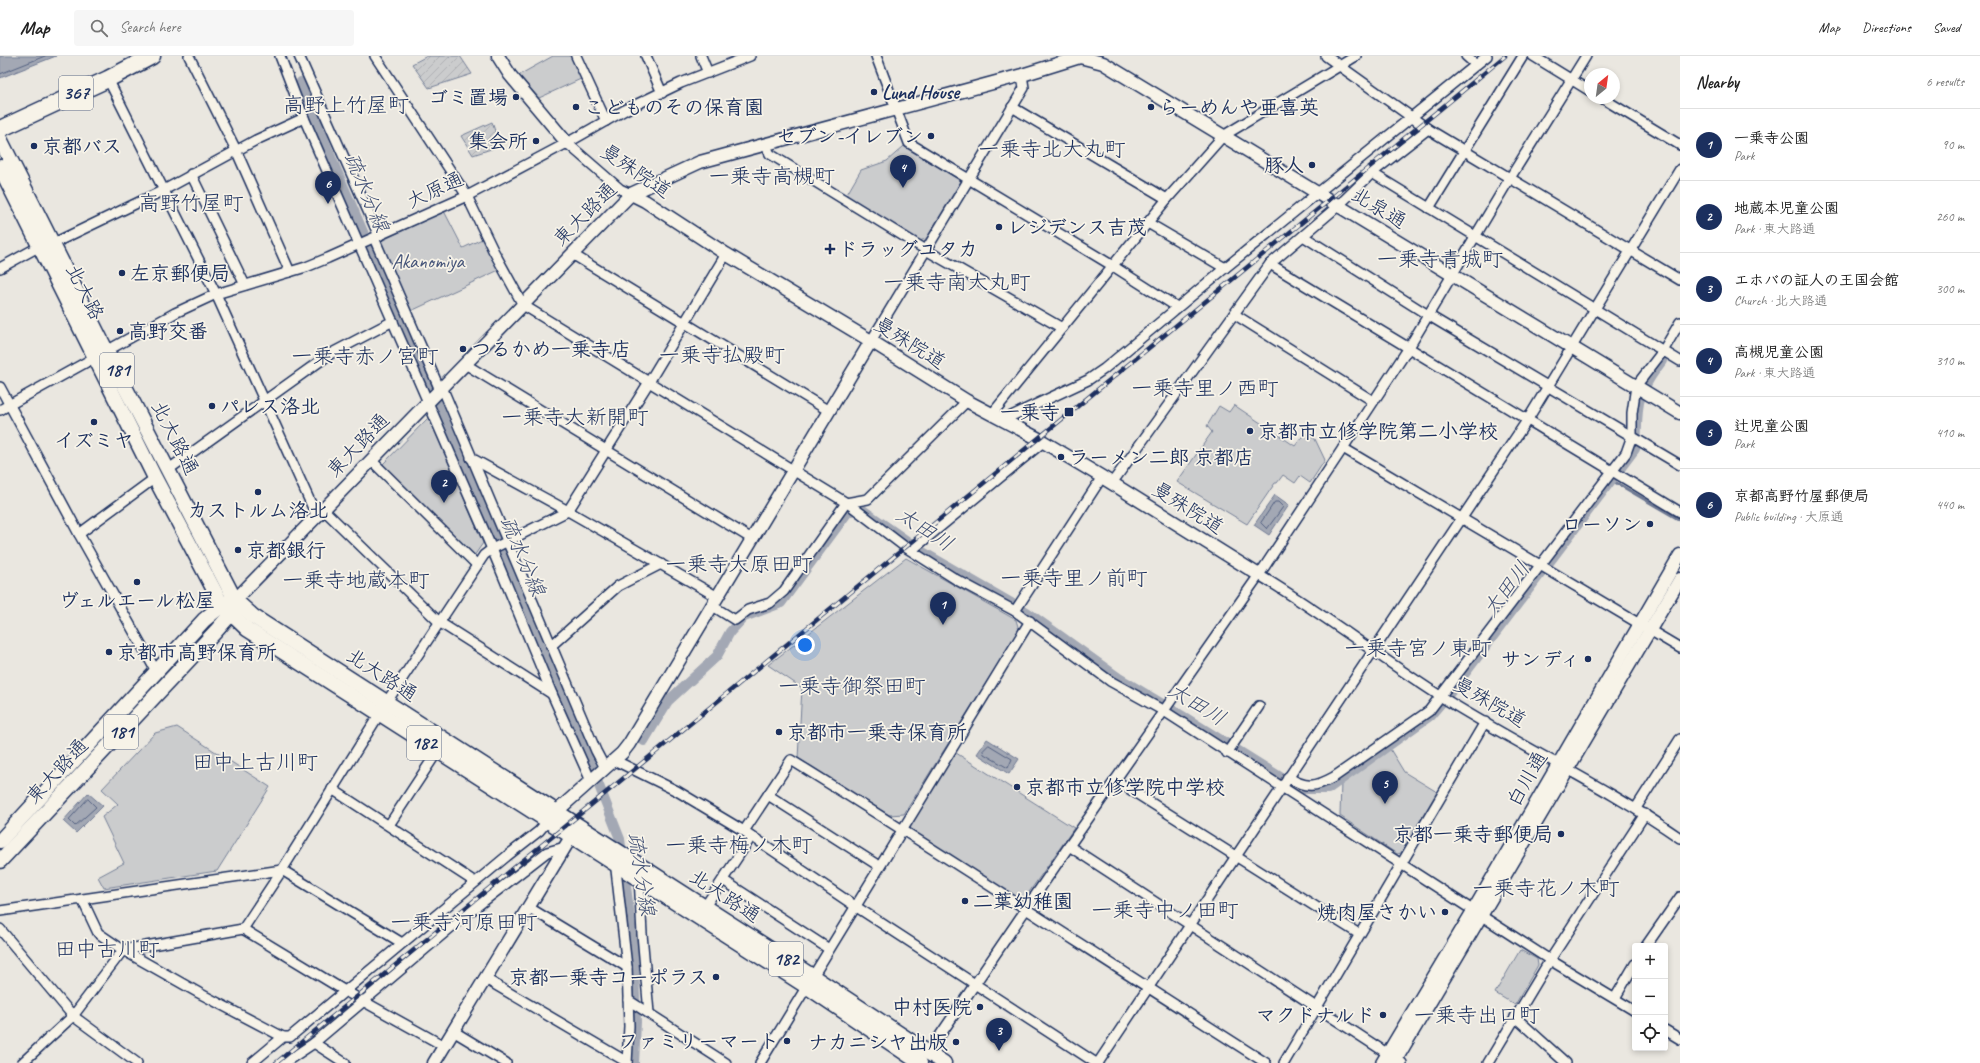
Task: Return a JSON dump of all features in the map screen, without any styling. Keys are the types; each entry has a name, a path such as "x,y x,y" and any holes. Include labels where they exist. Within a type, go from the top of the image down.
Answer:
{"highway":[{"name":"367","path":"0,129 152,56"}],"main road":[{"name":"北大路通","path":"0,139 47,244 102,355 169,469 235,600 254,617 387,702 441,745 552,816 572,837 625,864 702,912 809,981 922,1060 944,1063"},
{"name":"181","path":"0,167 47,244"},
{"name":"181","path":"102,355 156,478 226,610"},
{"name":"東大路通","path":"2,849 235,600"},
{"name":"北大路通","path":"226,610 247,629 379,714 441,745"},
{"name":"東大路通","path":"2,849 156,671 204,620 226,610"}],"street":[{"path":"189,56 236,150 290,272"},
{"path":"280,56 304,118 370,240 393,321 436,394 471,458 551,646 598,775"},
{"path":"299,56 370,240 436,394 492,549 552,694 598,775"},
{"path":"375,56 467,196 493,250 523,305 848,504 915,548 957,580 1017,608 1030,621 1110,681 1166,707 1285,781 1402,864 1478,914 1550,960 1632,1009"},
{"name":"曼殊院道","path":"498,56 510,75 567,143 620,189 645,201 726,254 871,341 967,401 1043,442 1107,480 1297,597 1444,698 1636,808 1680,838"},
{"path":"576,56 606,121"},
{"path":"646,56 662,93"},
{"path":"700,56 708,73"},
{"name":"大原通","path":"0,410 102,355 175,313 216,294 312,265 370,240 467,196 606,121 662,93 750,56"},
{"path":"876,56 909,143 1177,307"},
{"path":"1326,56 1428,129 1680,280"},
{"path":"992,414 1112,266 1223,136 1356,56"},
{"path":"1466,56 1475,64"},
{"path":"1003,420 1088,380 1099,372 1225,268 1412,118 1475,64 1487,56"},
{"path":"1429,208 1523,56"},
{"path":"1533,56 1584,87"},
{"path":"922,1060 1069,846 1259,575 1343,448 1408,349 1510,178 1586,56"},
{"name":"東大路通","path":"235,600 631,194 700,162 1022,75 1079,57"},
{"name":"北泉通","path":"1079,57 1103,63 1680,412"},
{"path":"82,899 98,933 123,950 199,993 283,1037 290,1037 475,882 539,831 552,816 598,775 629,744 1024,88 1022,75"},
{"path":"108,78 216,294 265,402 320,513 439,622 552,694"},
{"path":"1612,104 1680,145"},
{"path":"1012,107 1167,200"},
{"path":"0,268 47,244 164,190 236,150 304,118"},
{"path":"1017,608 1107,480 1234,314 1270,264 1338,206 1372,173 1428,129"},
{"path":"765,144 770,154 926,250 1062,328"},
{"path":"614,760 677,791 748,834 855,906 1097,1063 1149,989 1190,925 1237,857 1285,781 1374,651 1528,420 1680,169"},
{"path":"1372,173 1680,361"},
{"path":"191,174 245,285"},
{"path":"1148,223 1225,268"},
{"path":"1302,236 1428,315 1680,465"},
{"path":"572,254 829,411"},
{"path":"243,929 282,870 379,714 484,555 507,541 568,511 649,382 726,254"},
{"path":"1270,264 1408,349 1680,512"},
{"path":"1234,314 1373,401"},
{"path":"169,469 265,402 330,354 393,321"},
{"path":"1285,781 1300,785 1320,785 1334,777 1429,711 1444,698 1615,474 1626,453 1636,439 1632,413 1641,389 1680,322"},
{"path":"465,364 752,539"},
{"path":"0,387 79,534 156,671"},
{"path":"471,458 661,564 714,601 735,620 748,610 770,603 784,591 848,504 868,499 967,401"},
{"path":"915,548 1043,442"},
{"path":"1343,448 1680,648"},
{"path":"371,460 477,565"},
{"path":"79,534 156,478"},
{"name":"白川通","path":"1645,628 1680,555"},
{"path":"551,646 618,586 661,564"},
{"name":"白川通","path":"1392,1060 1645,628 1680,579"},
{"path":"760,1063 902,828 1030,621"},
{"path":"1230,748 1259,706"},
{"path":"1284,1063 1485,722"},
{"path":"1636,808 1680,740"},
{"path":"389,825 441,745"},
{"path":"702,912 723,880 768,795 791,760 902,828 1025,910 1266,1063"},
{"path":"1115,780 1359,934"},
{"path":"332,789 475,882"},
{"path":"768,795 879,866"},
{"path":"1488,1063 1550,960 1645,814"},
{"path":"434,1063 484,978 572,837"},
{"path":"284,1063 314,1043 462,918 547,852 572,837"},
{"path":"1069,846 1316,1007 1392,1060"},
{"path":"484,978 627,1062 633,1003 627,967 625,864"},
{"path":"625,864 649,1013"},
{"path":"0,910 282,870 402,943"},
{"path":"723,880 829,949"},
{"path":"1648,943 1680,897"},
{"path":"528,907 627,967"},
{"path":"0,929 73,1016 137,1063"},
{"path":"22,1063 73,1016 123,950 243,929 345,991 444,1046"},
{"path":"1615,998 1632,969"},
{"path":"633,1003 726,1063"},
{"path":"1515,1017 1566,1063"},
{"path":"453,1031 506,1063"},
{"path":"1668,1032 1680,1039"},
{"path":"252,1063 283,1037"},
{"path":"314,1043 345,1063"}],"green space":[{"path":"427,56 460,56 472,74 429,88 412,64"},
{"path":"553,56 573,56 583,78 539,98 519,75"},
{"path":"492,122 500,146 473,155 461,136"},
{"path":"904,146 961,181 926,239 919,241 846,196 861,170 887,161"},
{"name":"Akanomiya","path":"444,211 463,248 482,239 499,270 409,312 379,242"},
{"path":"1234,405 1295,446 1305,433 1315,439 1325,460 1310,483 1300,476 1295,483 1283,475 1277,483 1275,483 1247,524 1177,482 1212,432 1207,426 1219,406 1229,412"},
{"path":"429,417 483,543 474,556 383,464"},
{"path":"906,558 1016,620 1019,630 904,814 889,815 798,758 802,688 768,665"},
{"path":"177,727 270,787 217,871 104,888 98,877 124,863 102,817 118,804 102,789 155,733"},
{"path":"1390,749 1404,772 1437,792 1401,853 1397,854 1340,816 1341,782"},
{"path":"953,751 1074,828 1025,898 1019,899 910,829 909,823"},
{"path":"1520,950 1537,959 1538,965 1515,1005 1495,993"}],"water":[{"path":"0,56 56,56 0,78"},
{"path":"1275,495 1289,505 1269,535 1254,525"},
{"path":"987,739 1019,759 1009,774 977,754"},
{"path":"88,793 103,806 76,833 63,821"}],"waterway":[{"name":"疏水分線","path":"301,82 333,162 574,722 620,839 633,942 636,1022 634,1063"},
{"name":"太田川","path":"644,741 668,701 717,656 730,632 744,617 781,603 848,512 860,508 923,552 1027,612 1119,678 1293,785 1303,789 1328,789 1430,716 1454,688 1635,449 1640,399 1646,384 1662,361"},
{"path":"1613,481 1680,520"}],"railway":[{"path":"276,1063 1505,56"}],"place":[{"name":"Lund House","path":"874,92"},
{"name":"ゴミ置場","path":"516,97"},
{"name":"こどものその保育園","path":"576,107"},
{"name":"らーめんや亜喜英","path":"1151,107"},
{"name":"セブン-イレブン","path":"931,136"},
{"name":"集会所","path":"536,141"},
{"name":"京都バス","path":"34,146"},
{"name":"豚人","path":"1312,165"},
{"name":"高槻児童公園","path":"903,188"},
{"name":"京都高野竹屋郵便局","path":"328,204"},
{"name":"レジデンス吉茂","path":"999,227"},
{"name":"ドラッグユタカ","path":"830,249"},
{"name":"左京郵便局","path":"122,273"},
{"name":"高野交番","path":"120,331"},
{"name":"つるかめ一乗寺店","path":"463,349"},
{"name":"パレス洛北","path":"212,406"},
{"name":"一乗寺","path":"1069,412"},
{"name":"イズミヤ","path":"94,422"},
{"name":"京都市立修学院第二小学校","path":"1250,431"},
{"name":"ラーメン二郎 京都店","path":"1061,457"},
{"name":"カストルム洛北","path":"258,492"},
{"name":"地蔵本児童公園","path":"444,503"},
{"name":"ローソン","path":"1650,524"},
{"name":"京都銀行","path":"238,550"},
{"name":"ヴェルエール松屋","path":"137,582"},
{"name":"一乗寺公園","path":"943,625"},
{"name":"京都市高野保育所","path":"109,652"},
{"name":"サンディ","path":"1588,659"},
{"name":"京都市一乗寺保育所","path":"779,732"},
{"name":"京都市立修学院中学校","path":"1017,787"},
{"name":"辻児童公園","path":"1385,804"},
{"name":"京都一乗寺郵便局","path":"1561,834"},
{"name":"二葉幼稚園","path":"965,901"},
{"name":"焼肉屋さかい","path":"1445,912"},
{"name":"京都一乗寺コーポラス","path":"716,977"},
{"name":"中村医院","path":"980,1007"},
{"name":"マクドナルド","path":"1383,1015"},
{"name":"ファミリーマート","path":"787,1041"},
{"name":"ナカニシヤ出版","path":"956,1042"},
{"name":"エホバの証人の王国会館","path":"999,1051"}],"district":[{"name":"高野上竹屋町","path":"346,105"},
{"name":"一乗寺北大丸町","path":"1052,149"},
{"name":"一乗寺高槻町","path":"772,176"},
{"name":"高野竹屋町","path":"191,203"},
{"name":"一乗寺青城町","path":"1440,259"},
{"name":"一乗寺南大丸町","path":"957,282"},
{"name":"一乗寺払殿町","path":"722,355"},
{"name":"一乗寺赤ノ宮町","path":"365,356"},
{"name":"一乗寺里ノ西町","path":"1205,388"},
{"name":"一乗寺大新開町","path":"575,417"},
{"name":"一乗寺大原田町","path":"739,564"},
{"name":"一乗寺里ノ前町","path":"1074,578"},
{"name":"一乗寺地蔵本町","path":"356,580"},
{"name":"一乗寺宮ノ東町","path":"1418,648"},
{"name":"一乗寺御祭田町","path":"852,686"},
{"name":"田中上古川町","path":"255,762"},
{"name":"一乗寺梅ノ木町","path":"739,845"},
{"name":"一乗寺花ノ木町","path":"1546,888"},
{"name":"一乗寺中ノ田町","path":"1165,910"},
{"name":"一乗寺河原田町","path":"464,922"},
{"name":"田中古川町","path":"107,949"},
{"name":"一乗寺出口町","path":"1477,1015"}]}
